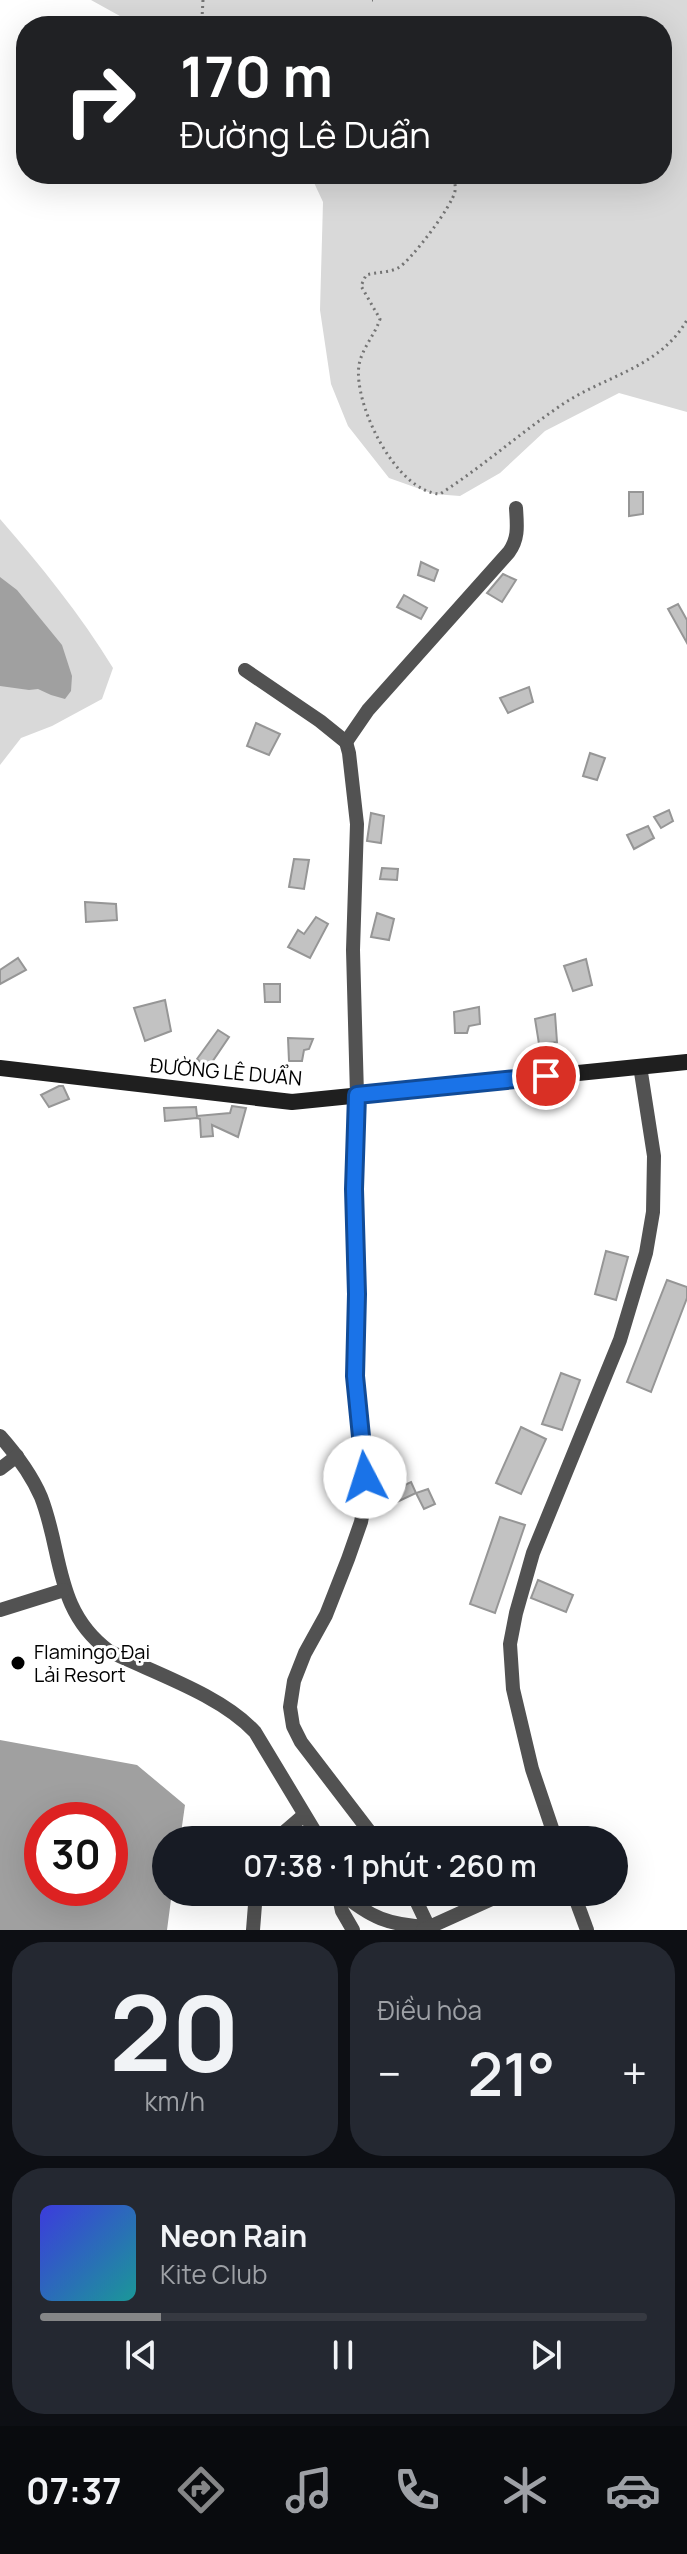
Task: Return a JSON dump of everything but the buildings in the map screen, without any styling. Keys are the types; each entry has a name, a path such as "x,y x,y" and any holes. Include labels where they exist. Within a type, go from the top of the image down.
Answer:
{"main road":[{"name":"ĐƯỜNG LÊ DUẨN","path":"0,1068 292,1102 687,1062"}],"street":[{"path":"346,742 368,710 509,552 518,531 516,508"},
{"path":"245,670 346,742 357,824 353,950 357,1095 355,1376 366,1495 361,1522 331,1601 294,1681 290,1707 293,1726 301,1742 365,1826"},
{"path":"551,1826 532,1769 513,1689 510,1644 533,1553 620,1340 646,1253 653,1212 654,1156 640,1066"},
{"path":"0,1436 17,1456 41,1498 64,1590 84,1626 109,1651 213,1700 245,1721 255,1732 311,1826"},
{"path":"0,1469 17,1456"},
{"path":"0,1610 64,1590"},
{"path":"291,1826 304,1815"},
{"path":"253,1930 255,1906"},
{"path":"341,1906 353,1930"},
{"path":"358,1906 385,1922 427,1929 477,1906"},
{"path":"418,1906 427,1929"},
{"path":"578,1906 587,1930"}],"path":[{"path":"454,184 451,203 420,246 397,269 366,275 361,286 380,319 359,365 359,390 373,432 391,460 424,490 440,494 561,405 647,361 669,344 687,320"}],"shaded area":[{"path":"91,0 687,0 687,412 619,393 545,431 500,473 460,496 434,494 389,478 348,426 331,384 320,310 323,202 315,184 672,184 672,16 120,16"},
{"path":"0,519 60,591 113,668 102,699 52,726 21,738 0,765"},
{"path":"0,577 17,590 62,645 72,676 71,691 65,699 38,689 0,686"},
{"path":"0,1740 137,1765 185,1805 182,1826 152,1826 152,1906 170,1906 167,1930 0,1930"}],"place":[{"name":"Flamingo Đại Lải Resort","path":"18,1663"}],"route":[{"path":"365,1477 355,1376 357,1095 546,1076"}]}
